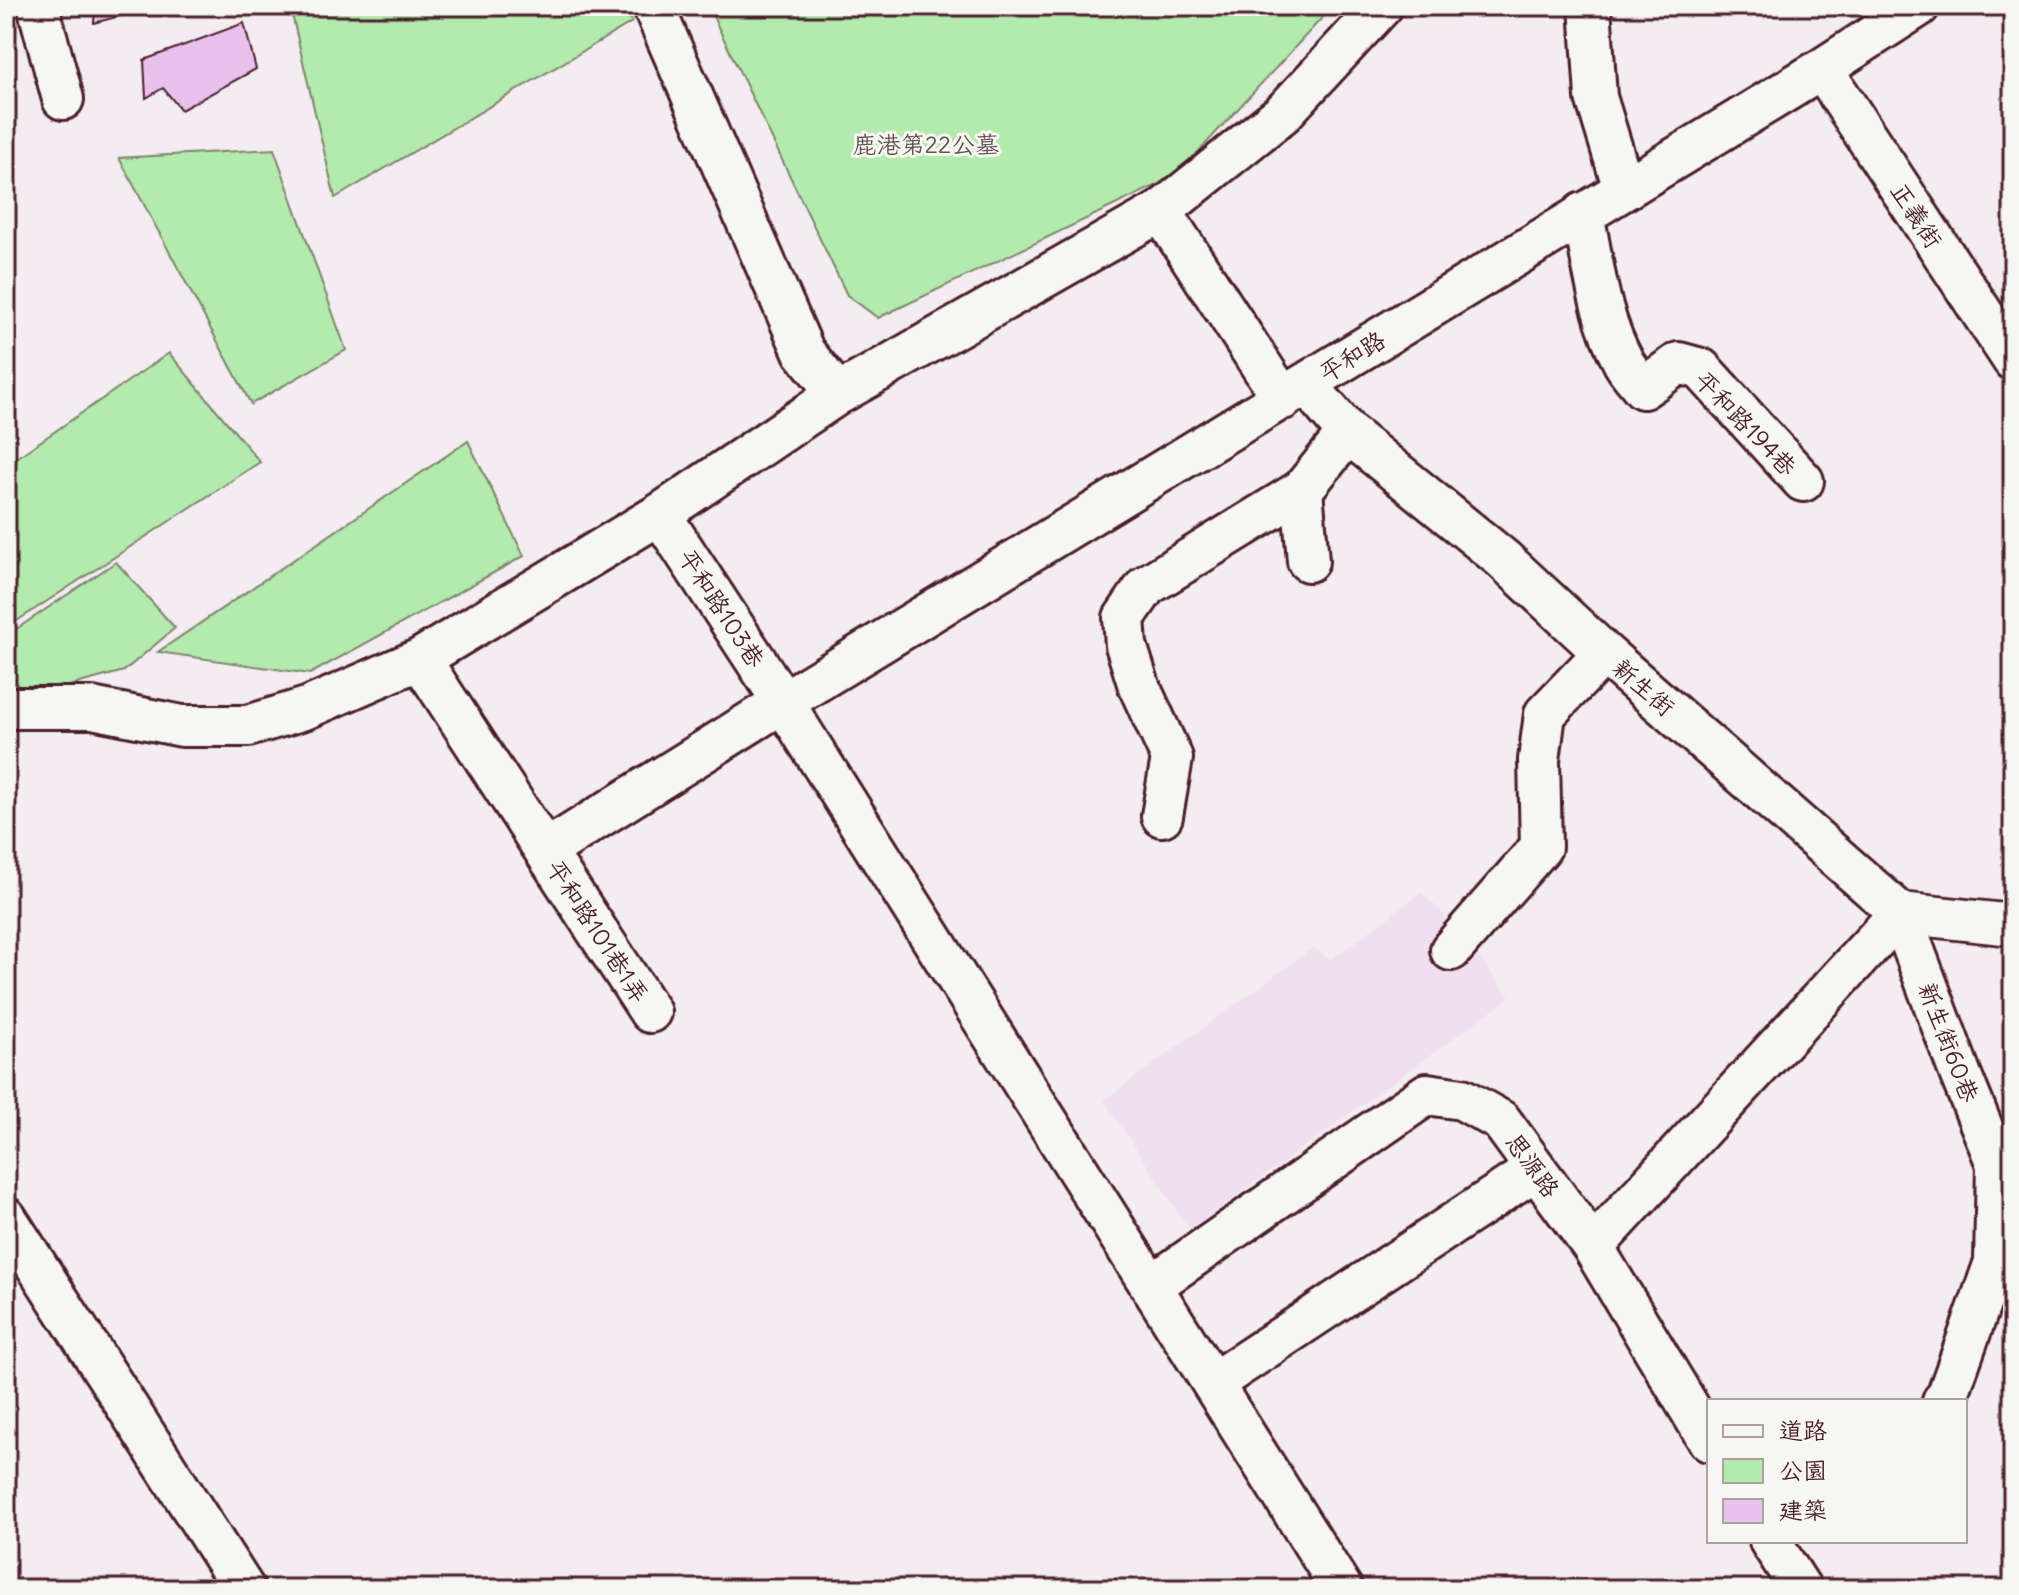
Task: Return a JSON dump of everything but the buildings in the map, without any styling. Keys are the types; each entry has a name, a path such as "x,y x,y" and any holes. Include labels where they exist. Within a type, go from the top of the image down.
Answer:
{"street":[{"path":"38,6 63,99"},
{"path":"653,6 804,352 838,394"},
{"path":"6,708 92,708 182,726 248,726 307,708 420,659 660,514 838,394 1161,211 1283,113 1382,6"},
{"path":"1590,6 1596,97 1624,189"},
{"name":"平和路","path":"545,851 783,702 1822,69 1919,6"},
{"name":"正義街","path":"1822,69 2013,360"},
{"name":"新生街","path":"1161,211 1295,391 1503,559 1604,653 1900,913"},
{"name":"平和路194巷","path":"1583,213 1610,334 1625,366 1643,388 1679,363 1701,369 1803,481"},
{"path":"1162,816 1172,758 1139,686 1126,645 1124,618 1146,586 1302,490 1348,433"},
{"path":"1302,490 1308,561"},
{"name":"平和路103巷","path":"660,514 783,702 1342,1589"},
{"path":"1451,950 1541,847 1539,760 1545,714 1604,653"},
{"name":"平和路101巷1弄","path":"420,659 650,1012"},
{"path":"1593,1247 1900,913 2013,925"},
{"name":"新生街60巷","path":"1900,913 1997,1164 1995,1262 1945,1399"},
{"name":"思源路","path":"1151,1286 1427,1094 1462,1099 1501,1121 1593,1247 1707,1438"},
{"path":"1213,1383 1536,1169"},
{"path":"6,1218 244,1589"},
{"path":"1771,1543 1801,1589"}],"shaded area":[{"path":"1422,892 1453,925 1510,997 1190,1230 1104,1100 1313,948 1331,960"}],"green space":[{"path":"290,6 625,6 632,22 335,198"},
{"name":"鹿港第22公墓","path":"708,6 1333,6 1176,176 878,318 847,295"},
{"path":"274,149 346,350 251,404 119,158"},
{"path":"169,353 260,462 6,628 6,465"},
{"path":"468,441 524,556 310,674 158,652"},
{"path":"116,562 175,628 124,671 6,703 6,636"}]}
